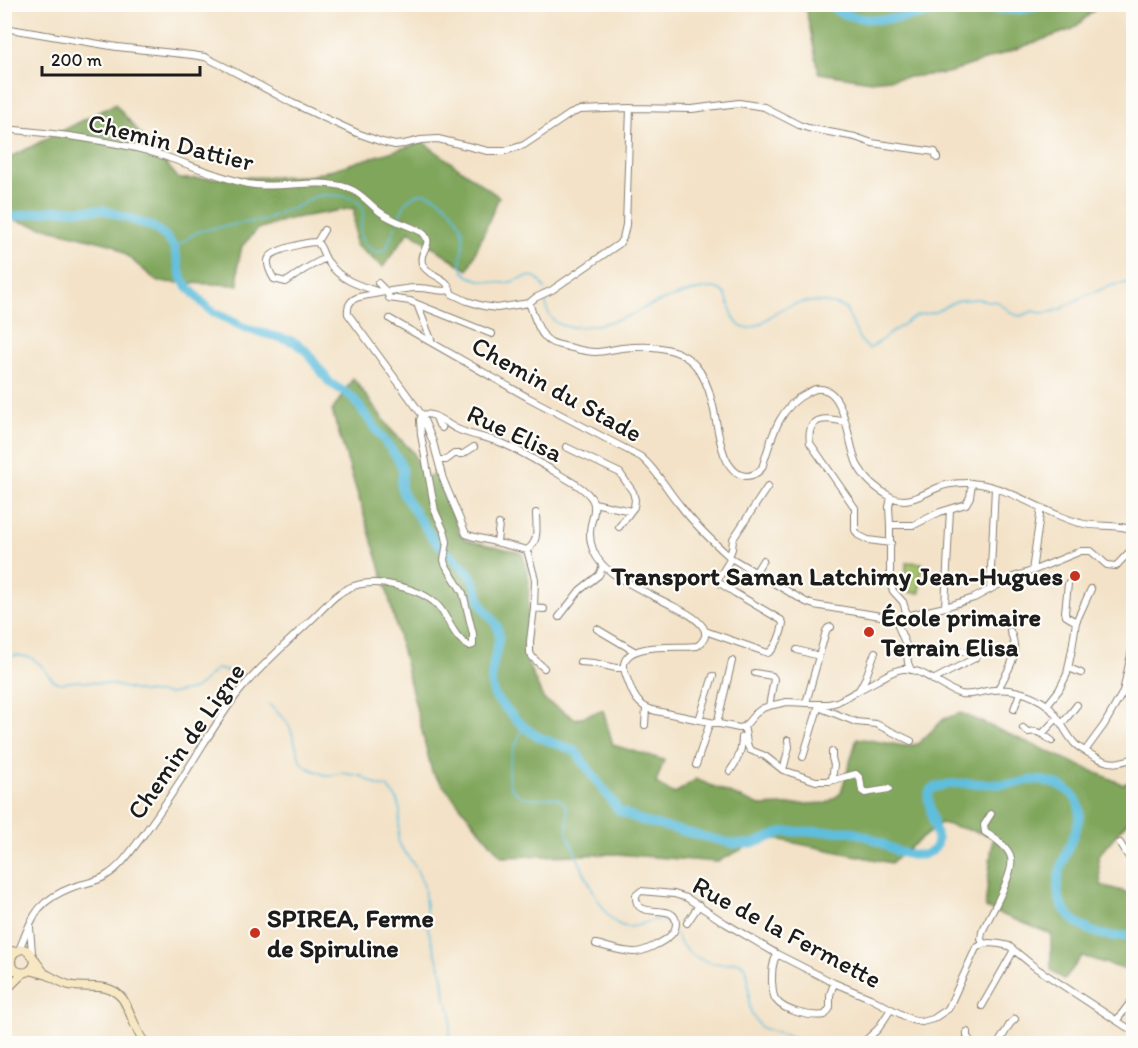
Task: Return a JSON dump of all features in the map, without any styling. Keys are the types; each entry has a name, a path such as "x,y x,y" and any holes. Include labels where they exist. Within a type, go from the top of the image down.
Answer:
{"main road":[{"path":"4,952 24,949 33,956 46,974"},
{"path":"6,990 13,954 18,950"},
{"path":"6,990 34,964 33,956"},
{"path":"10,964 18,972 46,974 77,987 102,987 115,992 123,999 146,1044"}],"street":[{"path":"4,28 117,47 205,57 357,133 395,145 438,139 488,151 505,151 524,145 575,111 630,108 692,109 739,103 764,107 808,128 855,137 872,143 935,152 937,158"},
{"path":"527,550 466,534 443,479 433,442 422,415 348,314 349,304 354,298 419,287 440,291 450,290 455,296 490,307 529,303 614,249 623,238 626,225 630,108"},
{"name":"Chemin Dattier","path":"4,129 40,132 125,146 249,184 324,184 350,188 381,213 425,234 427,244 422,255 422,263 426,269 447,283 450,290"},
{"path":"317,242 324,230"},
{"path":"317,242 325,258 345,279 384,292"},
{"path":"317,242 292,246 272,254 268,259 272,275 286,282 325,258"},
{"path":"378,283 384,292"},
{"name":"Chemin du Stade","path":"384,292 389,298 410,301 492,334"},
{"path":"529,303 542,333 555,344 594,352 640,347 668,349 678,352 694,364 704,378 712,402 722,449 730,467 737,473 745,476 758,473 762,468 781,416 802,395 818,388 834,396 845,422 857,466 867,479 898,500 908,500 944,485 972,483 995,488 1081,524 1120,526 1134,530"},
{"name":"Chemin du Stade","path":"417,304 432,342"},
{"name":"Chemin du Stade","path":"390,319 527,397 641,457 679,505 730,558 755,573 806,602 899,619"},
{"name":"Rue Elisa","path":"422,415 428,414 456,429 496,441 516,450 577,482 594,502"},
{"name":"Chemin de Ligne","path":"30,924 37,910 53,897 71,888 104,877 116,868 144,834 225,711 243,688 339,594 354,585 386,585 410,589 437,605 462,642 469,646 473,645 473,634 463,593 444,564 447,542 435,511 421,435 422,415"},
{"name":"Rue Elisa","path":"436,417 442,428"},
{"path":"845,422 831,418 824,418 817,422 812,426 810,443 855,508 855,530 858,535 868,540 891,543"},
{"path":"438,460 446,460 454,454 463,454 474,447"},
{"name":"Rue Elisa","path":"566,447 622,475 631,488 635,500 631,511"},
{"path":"890,525 914,525 940,512 968,503 972,483"},
{"path":"705,631 768,653 772,651 783,628 781,620 718,582 730,558 733,538 768,486"},
{"path":"990,589 995,488"},
{"path":"891,496 889,507 890,583 892,591 903,602 907,615"},
{"path":"619,527 631,511 594,502 589,538 594,554 603,566 619,577 689,614 703,626 705,631 705,638 697,646 648,648 634,651 626,657 624,668 632,691 645,708 732,728 744,727"},
{"path":"1032,571 1041,508"},
{"path":"945,608 950,509"},
{"path":"527,550 536,537 536,513"},
{"path":"497,542 499,524"},
{"path":"912,670 908,663 906,645 898,626 899,619 907,615 945,608 974,598 1013,577 1084,550 1091,551 1107,565 1116,566 1134,547"},
{"path":"527,550 535,579 530,653 544,668"},
{"path":"755,573 763,560"},
{"path":"560,617 580,590 599,575 603,566"},
{"path":"1068,584 1065,612 1066,616 1076,622"},
{"path":"1047,705 1059,690 1069,668 1076,622 1090,589"},
{"path":"534,608 544,609"},
{"path":"806,703 826,632 831,627"},
{"path":"597,628 634,651"},
{"path":"998,689 1015,654 1015,645 1010,631"},
{"path":"1085,751 1123,692 1134,640"},
{"path":"797,650 819,656"},
{"path":"933,680 976,657 959,650"},
{"path":"858,691 875,652"},
{"path":"717,724 732,661"},
{"path":"580,662 624,668"},
{"path":"1069,668 1081,673"},
{"path":"730,771 741,751 744,727 755,714 769,706 787,702 819,705 837,702 902,669 912,670 950,690 965,695 998,689 1013,691 1040,700 1047,705 1073,742 1085,751 1112,763 1134,758"},
{"path":"755,673 772,676 774,679 769,706"},
{"path":"699,720 713,676"},
{"path":"1014,709 1020,693"},
{"path":"819,705 851,721 876,724 911,741"},
{"path":"803,757 819,705"},
{"path":"1043,733 1077,705"},
{"path":"645,708 645,725"},
{"path":"696,765 710,722"},
{"path":"744,727 750,750 765,756 783,770 816,781 832,780 855,774 860,778 862,791 865,793 889,789"},
{"path":"1023,728 1028,732 1043,733 1052,741"},
{"path":"783,770 789,747 788,740"},
{"path":"832,752 834,765 832,780"},
{"path":"991,814 984,825 985,831 1008,851 1012,863 1008,877 982,932 983,944 1000,944 1014,950 1036,968 1134,1032"},
{"path":"1120,843 1134,866"},
{"name":"Rue de la Fermette","path":"596,944 629,952 639,952 670,936 674,930 673,915 663,911 643,909 637,902 636,895 641,891 674,894 687,898 777,954 912,1020 922,1022 944,1013 974,952 979,945 983,944"},
{"path":"687,923 699,905"},
{"path":"18,950 30,924"},
{"path":"30,924 33,956"},
{"path":"982,1006 1014,950"},
{"path":"777,954 772,966 773,992 776,1000 784,1007 810,1015 825,1015 830,1008 830,995 834,983"},
{"path":"1117,1020 1133,999"},
{"name":"Rue de la Fermette","path":"866,1040 878,1029 891,1009"},
{"path":"1009,1044 1000,1041 1015,1019"},
{"path":"967,1032 972,1044"}],"green space":[{"path":"805,4 1100,5 1073,29 948,73 871,81 819,73"},
{"path":"115,104 179,179 310,176 423,142 499,197 468,270 409,231 383,267 355,245 354,208 289,219 258,229 242,246 238,264 238,285 158,282 114,245 5,218 5,160"},
{"path":"353,378 392,431 413,452 423,477 436,475 459,533 466,540 522,553 529,579 527,662 544,700 576,719 603,710 613,745 664,760 656,783 674,794 696,779 760,806 827,803 841,793 857,738 905,746 918,744 944,719 961,713 1122,784 1133,781 1133,815 1098,856 1101,885 1133,894 1133,972 1082,956 1064,980 1051,970 1051,934 985,908 993,836 941,823 891,863 766,837 717,862 616,854 502,857 432,772 386,586 332,411"},
{"path":"906,562 922,563 920,593 905,592"}],"waterway":[{"path":"832,4 837,11 851,16 881,20 956,8 1015,10 1040,4"},
{"path":"400,215 413,196 420,193 434,196 447,206 460,224 463,237 461,265 465,273 477,279 501,283 532,276 541,282 545,289"},
{"path":"174,247 200,231 264,220 314,197 325,195 344,197 359,203 363,209 360,233 362,240 378,253 386,249 396,225"},
{"path":"4,218 55,210 104,210 153,227 165,236 174,247 182,280 210,310 247,329 296,343 306,351 330,383 353,398 398,459 403,470 401,485 403,494 433,539 444,549"},
{"path":"546,294 549,314 557,323 568,327 596,325 615,320 667,299 707,288 719,289 723,292 738,324 748,328 759,325 778,311 792,305 812,301 823,302 845,308 860,340 869,349 918,315 935,312 961,300 977,299 998,302 1013,314 1020,316 1034,311 1051,312 1113,285 1134,282"},
{"path":"449,554 472,578 482,605 499,632 492,676 493,692 496,698 527,729 544,739 576,752 619,811 645,822 734,844 752,844 783,832 850,831 871,838 899,852 923,855 932,851 937,839 928,798 930,790 958,784 1011,784 1034,780 1052,783 1061,786 1074,797 1080,813 1060,873 1059,897 1064,909 1074,920 1096,933 1114,936 1134,935"},
{"path":"4,658 17,655 32,658 56,682 78,681 110,684 142,692 170,694 194,689 216,669 227,671 238,678"},
{"path":"269,704 287,722 301,762 308,768 325,775 343,773 361,776 379,786 387,787 397,799 400,811 398,840 415,866 424,886 428,929 451,1012 450,1044"},
{"path":"524,726 511,757 509,779 512,788 519,795 531,798 552,797 563,802 568,813 567,834 596,896 611,918 625,927 660,920 667,922 673,929"},
{"path":"675,933 683,947 700,959 723,964 739,962 744,966 748,977 750,1008 762,1028 812,1044"}],"place":[{"name":"Transport Saman Latchimy Jean-Hugues","path":"1075,576"},
{"name":"École primaire Terrain Elisa","path":"869,632"},
{"name":"SPIREA, Ferme de Spiruline","path":"255,933"}]}
